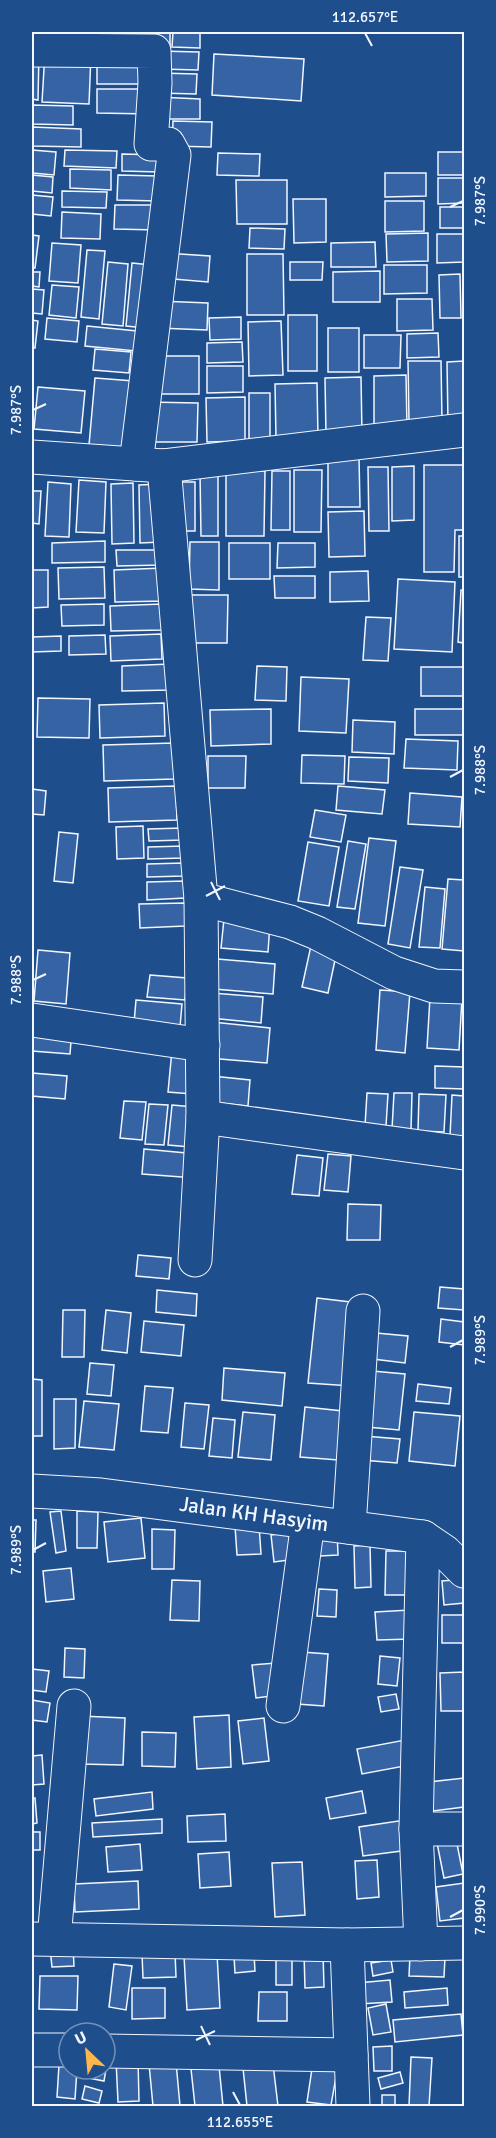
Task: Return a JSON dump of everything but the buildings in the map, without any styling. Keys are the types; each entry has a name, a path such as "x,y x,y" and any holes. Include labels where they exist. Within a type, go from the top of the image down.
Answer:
{"street":[{"path":"32,50 153,51 155,83 151,144 168,144 174,155 150,465 201,899 203,1117 195,1260"},
{"path":"32,457 150,465 465,430"},
{"path":"201,899 299,926 404,976 434,986 465,987"},
{"path":"32,1020 203,1045"},
{"path":"203,1117 465,1153"},
{"path":"349,1527 363,1311"},
{"name":"Jalan KH Hasyim","path":"32,1491 101,1495 423,1537 445,1552 465,1571"},
{"path":"283,1706 308,1522"},
{"path":"421,1944 417,1829 423,1537"},
{"path":"74,1706 43,1939 347,1945 465,1943"},
{"path":"417,1829 465,1829"},
{"path":"347,1945 353,2106"},
{"path":"32,2050 57,2050"},
{"path":"117,2051 351,2055"}]}
